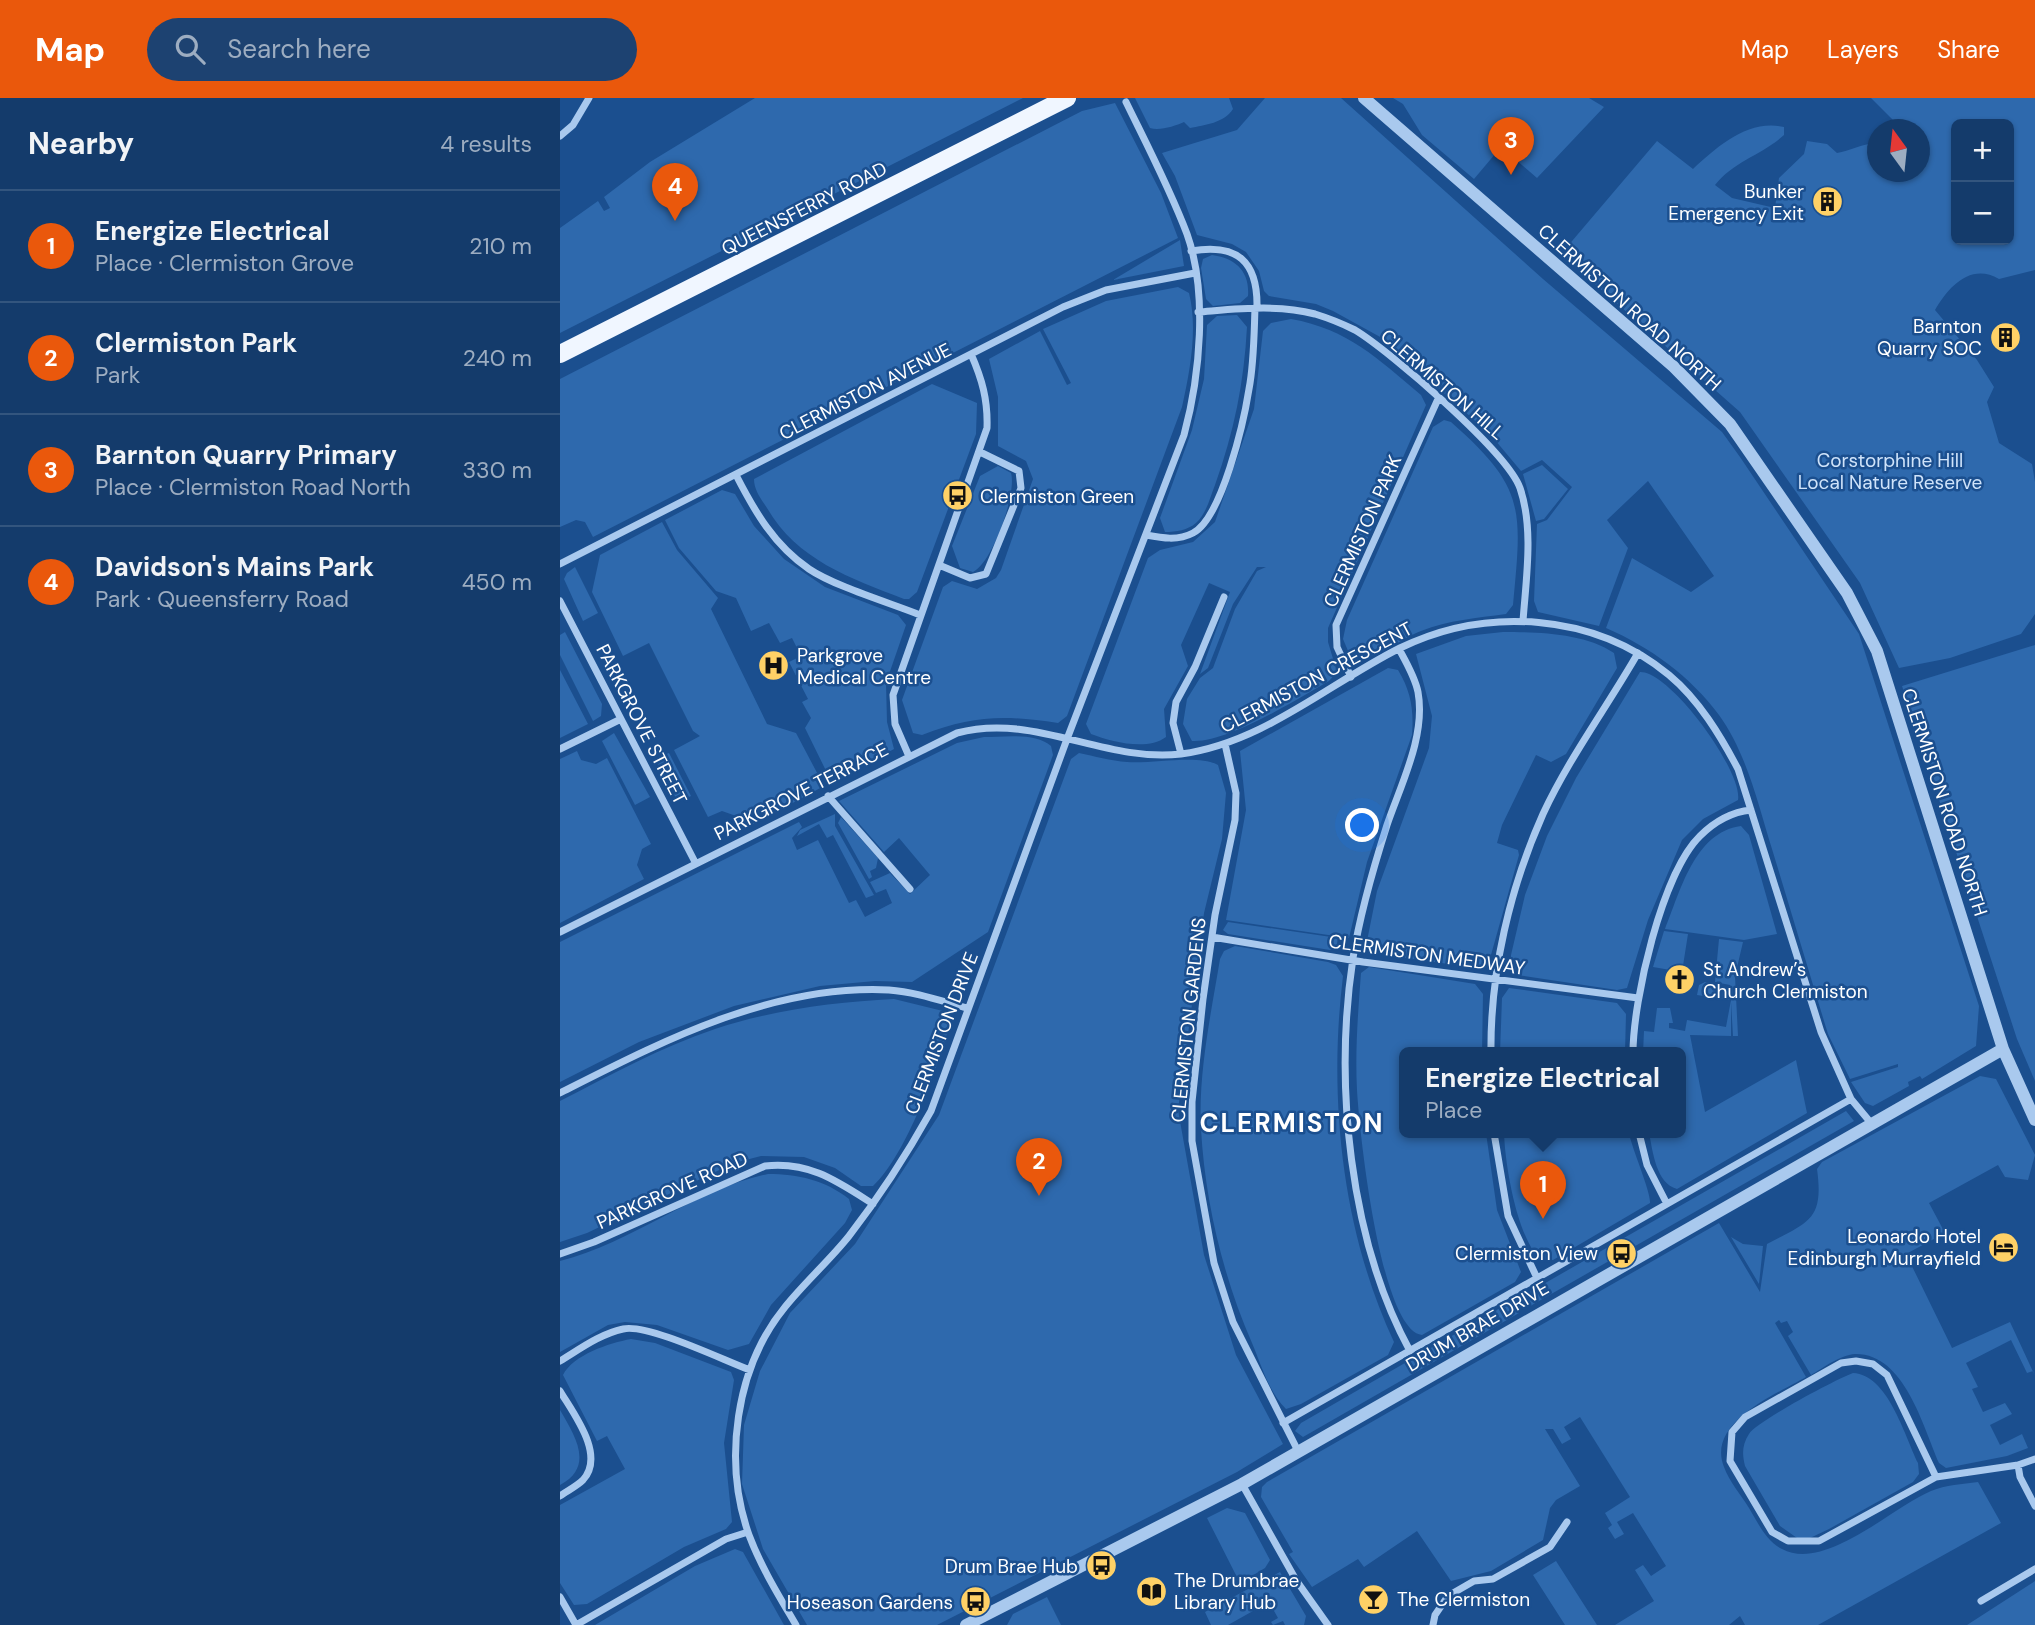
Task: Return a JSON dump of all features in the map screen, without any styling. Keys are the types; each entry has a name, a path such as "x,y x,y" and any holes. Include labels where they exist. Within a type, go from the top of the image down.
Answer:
{"main road":[{"name":"QUEENSFERRY ROAD","path":"560,355 1067,98"}],"street":[{"path":"560,136 573,125 589,98"},
{"name":"CLERMISTON ROAD NORTH","path":"1364,98 1674,368 1730,424 1861,616 1877,651 2003,1049 2035,1120"},
{"name":"CLERMISTON DRIVE","path":"796,1625 757,1555 737,1490 737,1422 750,1370 768,1332 784,1308 848,1238 873,1204 931,1111 1067,739 1146,535 1193,401 1199,344 1191,251 1182,223 1126,102"},
{"path":"1146,535 1167,539 1180,538 1193,533 1210,517 1247,404 1256,308 1253,275 1238,255 1214,247 1191,251"},
{"name":"CLERMISTON AVENUE","path":"560,564 1084,298 1106,290 1195,273"},
{"name":"CLERMISTON HILL","path":"1198,312 1256,308 1298,310 1354,330 1438,399 1499,454 1519,487 1527,526 1523,621"},
{"path":"908,754 895,723 893,695 987,428 988,404 982,378 971,354"},
{"name":"CLERMISTON PARK","path":"1351,677 1337,646 1336,625 1438,399"},
{"path":"939,565 970,578 986,574 1021,488 1019,471 980,452"},
{"path":"736,475 756,516 777,541 811,570 920,615"},
{"path":"1181,754 1172,723 1176,702 1195,667 1224,597"},
{"name":"PARKGROVE STREET","path":"560,601 695,862"},
{"name":"CLERMISTON CRESCENT","path":"1067,739 1137,755 1181,754 1225,744 1271,723 1399,649 1429,636 1468,625 1523,621 1575,628 1638,653 1670,676 1720,736 1738,769 1821,1032 1851,1099 1871,1124"},
{"path":"1399,649 1418,691 1418,730 1373,870 1353,960 1347,1034 1347,1095 1357,1184 1382,1295 1410,1351"},
{"path":"1491,1047 1496,979 1506,925 1543,814 1638,653"},
{"path":"560,750 621,719"},
{"name":"PARKGROVE TERRACE","path":"560,932 908,754 957,733 987,727 1019,728 1067,739"},
{"name":"CLERMISTON GARDENS","path":"1225,744 1236,793 1235,820 1212,937 1192,1102 1192,1140 1214,1263 1233,1322 1298,1451"},
{"path":"828,796 910,889"},
{"path":"1634,1047 1638,999 1655,928 1686,855 1699,837 1720,820 1740,811 1751,810"},
{"name":"CLERMISTON MEDWAY","path":"1212,937 1353,960 1638,999"},
{"path":"560,1093 695,1028 788,1001 858,990 889,990 916,994 967,1008"},
{"name":"DRUM BRAE DRIVE","path":"966,1625 986,1620 1242,1485 2003,1049"},
{"name":"DRUM BRAE DRIVE","path":"1283,1423 1851,1099"},
{"path":"1495,1138 1508,1216 1537,1278"},
{"path":"1640,1138 1647,1165 1668,1204"},
{"name":"PARKGROVE ROAD","path":"560,1254 594,1242 765,1166 794,1165 824,1173 873,1204"},
{"path":"560,1361 597,1339 625,1328 650,1331 750,1370"},
{"path":"1936,1477 1887,1375 1873,1364 1856,1360 1840,1363 1745,1417 1732,1432 1730,1461 1772,1532 1788,1541 1819,1541 1936,1477 2018,1465 2035,1459"},
{"path":"560,1391 582,1427 590,1452 590,1466 584,1479 560,1496"},
{"path":"2018,1465 2020,1477 2035,1506"},
{"path":"1242,1485 1290,1570 1328,1625"},
{"path":"1433,1625 1435,1615 1448,1596 1474,1581 1493,1579 1550,1548 1567,1522"},
{"path":"560,1597 576,1625 726,1539 748,1532"},
{"path":"1980,1601 2035,1569"}],"green space":[{"path":"755,98 1023,98 560,333 560,228 598,201 604,211 610,208 604,197 650,162"},
{"path":"1135,98 1229,98 1233,109 1225,117 1208,124 1190,128 1184,122 1154,129 1150,128"},
{"path":"1265,98 1341,98 1543,279 1722,432 1859,634 1979,1006 1976,1046 1922,1079 1920,1076 1908,1082 1909,1086 1873,1106 1865,1103 1851,1082 1898,1067 1898,1064 1850,1079 1828,1034 1756,797 1729,730 1708,701 1682,675 1638,644 1606,628 1632,558 1691,592 1714,576 1648,481 1607,520 1628,548 1599,626 1538,612 1534,601 1537,524 1547,520 1572,487 1542,460 1521,471 1490,434 1382,338 1316,304 1269,296 1264,291 1259,271 1246,252 1232,244 1197,235 1175,176 1162,153 1237,130"},
{"path":"1393,98 1589,98 1604,107 1537,178 1501,147 1474,179 1422,135 1403,104"},
{"name":"Corstorphine Hill Local Nature Reserve","path":"1871,98 2035,98 2035,270 1999,279 1979,273 1970,275 1947,293 1935,310 1977,360 1994,387 1987,402 1999,443 2032,464 2035,482 2035,614 2021,634 1950,658 1899,668 1860,583 1740,412 1561,254 1657,141 1693,169 1734,136 1758,127 1784,127 1784,135 1739,164 1715,185 1732,198 1775,208 1779,178 1804,154 1807,141 1827,144 1837,153 1867,144 1867,182 1930,182 1930,119 1892,119"},
{"path":"1115,103 1161,193 1178,238 593,537 585,522 576,520 560,527 560,379 1082,111"},
{"path":"1180,240 1184,266 1113,280"},
{"path":"1212,255 1228,259 1244,273 1248,296 1240,303 1213,306 1206,299 1201,268 1203,259"},
{"path":"1178,287 1189,293 1193,321 1190,365 1182,407 1067,716 1058,723 989,718 940,728 922,735 913,733 902,700 943,587 952,581 977,589 996,578 1033,479 1026,461 998,446 998,397 989,359 1040,331 1067,385 1071,383 1043,329 1106,301"},
{"path":"1237,315 1247,327 1246,348 1241,388 1222,465 1208,505 1200,519 1186,529 1165,532 1160,518 1192,430 1204,379 1207,325 1217,316"},
{"path":"1291,319 1329,330 1361,347 1421,395 1426,405 1328,628 1328,642 1337,672 1329,681 1243,728 1207,740 1192,741 1183,724 1187,699 1200,678 1213,668 1235,609 1257,571 1266,567 1257,567 1233,604 1208,668 1200,674 1230,592 1209,583 1181,645 1188,666 1164,709 1166,737 1149,744 1139,744 1109,740 1091,734 1086,724 1148,558 1160,550 1193,542 1215,522 1254,409 1263,331 1271,323"},
{"path":"932,384 977,403 976,434 917,592 909,599 904,599 845,575 809,554 779,526 758,494 754,479"},
{"path":"1444,420 1451,422 1494,465 1514,502 1518,545 1513,605 1506,614 1442,624 1421,631 1368,657 1351,658 1343,639 1347,620 1433,427"},
{"path":"1542,465 1568,489 1544,519 1536,521 1523,474"},
{"path":"998,466 1011,473 1007,510 988,555 973,572 960,568 952,546 980,476"},
{"path":"722,490 735,494 754,526 784,559 825,587 898,615 906,625 886,683 887,722 894,749 832,783 805,728 811,718 802,702 808,699 789,662 801,656 792,638 780,643 769,623 751,631 736,598 716,591 679,548 665,520"},
{"path":"662,522 677,550 718,598 711,609 767,724 796,733 824,786 746,828 739,817 722,811 708,817 674,750 700,736 693,731 649,643 623,656 592,592 600,555"},
{"path":"575,567 598,613 583,621 564,579"},
{"path":"565,632 602,704 601,716 593,721 560,655 560,635"},
{"path":"1503,632 1545,633 1589,641 1614,653 1617,668 1566,754 1551,762 1536,755 1502,825 1497,843 1518,850 1519,855 1489,962 1476,968 1373,953 1367,941 1377,891 1429,748 1432,716 1416,654 1466,636"},
{"path":"2035,645 2035,1081 2017,1039 1902,686"},
{"path":"1388,668 1398,670 1409,693 1412,735 1367,862 1349,938 1226,920 1246,810 1240,751"},
{"path":"560,670 588,724 560,738"},
{"path":"1640,672 1653,676 1686,704 1717,746 1729,768 1738,800 1703,819 1682,840 1648,920 1627,988 1617,990 1511,974 1511,955 1525,895 1547,836 1576,778"},
{"path":"614,733 650,797 635,805 602,741"},
{"path":"1019,736 1037,739 1051,746 1053,755 988,932 912,982 875,981 820,986 734,1006 639,1042 560,1082 560,942 799,822 802,827 792,838 797,850 818,840 849,903 856,900 865,917 892,903 886,889 876,893 870,882 890,873 910,894 930,875 899,838 884,852 839,801 957,743 984,737"},
{"path":"577,751 581,760 596,764 607,758 651,844 642,849 637,865 644,879 560,923 560,759"},
{"path":"669,753 691,796 678,802 658,765 661,756"},
{"path":"1079,753 1127,762 1199,760 1218,765 1226,793 1222,839 1204,913 1178,1110 1204,1255 1236,1355 1283,1444 1237,1472 937,1625 807,1625 763,1549 742,1484 744,1425 760,1371 790,1313 855,1244 939,1115 1071,759"},
{"path":"835,814 835,826 874,895 866,898 833,835 827,838 819,824 797,836 800,830"},
{"path":"841,817 878,858 876,868 870,871 872,877 869,879 838,823"},
{"path":"1741,826 1749,835 1777,934 1744,940 1665,929 1683,882 1700,852 1711,840 1725,831"},
{"path":"1228,922 1338,938 1336,949 1228,934 1223,930"},
{"path":"1664,931 1688,934 1682,972 1653,967"},
{"path":"1719,939 1743,942 1735,976 1738,1036 1733,1036 1730,985 1715,982"},
{"path":"1235,946 1328,962 1336,965 1343,976 1337,1069 1343,1163 1362,1255 1394,1342 1388,1355 1301,1404 1286,1409 1266,1378 1232,1292 1211,1211 1203,1156 1201,1087 1209,1022 1220,959 1224,951"},
{"path":"1369,967 1475,984 1483,994 1482,1047 1399,1047 1399,1138 1487,1138 1497,1210 1521,1272 1515,1282 1422,1335 1407,1325 1394,1300 1374,1225 1357,1090 1361,973"},
{"path":"1705,982 1717,984 1731,1000 1697,995 1699,985"},
{"path":"1509,988 1617,1003 1626,1014 1625,1047 1500,1047 1502,998"},
{"path":"894,999 947,1012 951,1020 930,1084 909,1132 885,1172 873,1186 861,1186 835,1168 804,1157 761,1156 734,1163 587,1233 560,1242 560,1101 656,1053 737,1022 803,1008"},
{"path":"1731,1000 1731,1036 1690,1035 1705,1112 1796,1060 1807,1113 1677,1189 1670,1186 1660,1174 1650,1138 1686,1138 1686,1047 1643,1047 1644,1031 1654,1032 1657,1008 1670,1008 1673,1023 1669,1023 1669,1028 1685,1031 1687,1020 1726,1027"},
{"path":"1980,1076 1996,1079 2035,1155 2028,1180 2005,1177 1998,1165 1929,1203 1945,1233 1906,1254 1952,1348 2010,1322 2033,1371 2027,1373 2011,1340 1966,1363 1978,1387 1972,1389 1983,1412 2005,1403 2012,1414 1990,1425 2000,1445 2022,1434 2028,1448 2007,1456 1946,1468 1939,1463 1909,1394 1887,1365 1872,1357 1855,1354 1838,1359 1811,1375 1788,1336 1793,1332 1787,1321 1781,1323 1779,1320 1775,1323 1806,1377 1763,1401 1734,1423 1725,1436 1721,1451 1729,1477 1767,1536 1776,1546 1799,1554 1818,1552 1837,1545 1915,1499 1942,1487 1954,1485 1978,1482 2001,1523 1818,1625 1745,1625 1740,1616 1729,1625 1615,1625 1654,1601 1635,1570 1643,1565 1651,1576 1666,1566 1633,1513 1617,1522 1624,1534 1615,1539 1608,1528 1612,1525 1605,1513 1630,1497 1580,1417 1564,1427 1571,1439 1562,1444 1553,1429 1545,1429 1580,1486 1556,1500 1550,1508 1543,1540 1491,1571 1451,1581 1417,1531 1364,1567 1358,1559 1312,1587 1289,1554 1293,1552 1261,1497 1262,1487 1267,1482 1719,1223 1760,1292 1767,1244 1794,1230 1810,1217 1818,1199 1817,1169 1822,1162"},
{"path":"1846,1111 1854,1121 1525,1309 1519,1298"},
{"path":"1504,1138 1631,1138 1650,1203 1553,1260 1540,1259 1532,1249 1519,1218"},
{"path":"768,1174 790,1175 821,1183 849,1199 852,1210 845,1223 771,1305 749,1344 728,1350 657,1325 625,1322 608,1325 560,1352 560,1261 613,1242 715,1191"},
{"path":"1731,1237 1743,1244 1763,1246 1759,1284"},
{"path":"1514,1300 1519,1313 1303,1437 1295,1431 1301,1423"},
{"path":"631,1339 655,1343 731,1372 734,1380 724,1443 732,1522 726,1529 684,1547 587,1604 574,1605 560,1583 560,1505 625,1469 607,1436 597,1441 563,1375 583,1356 602,1347"},
{"path":"1853,1373 1865,1376 1885,1395 1901,1422 1918,1463 1919,1474 1913,1482 1829,1529 1810,1538 1797,1538 1780,1526 1745,1466 1745,1442 1755,1428 1780,1411"},
{"path":"560,1410 576,1440 579,1460 571,1477 560,1485"},
{"path":"1227,1508 1245,1513 1270,1560 1265,1568 1240,1583 1207,1518"},
{"path":"735,1549 743,1552 784,1625 595,1625 695,1566"},
{"path":"1556,1561 1597,1625 1565,1625 1533,1575"},
{"path":"1280,1572 1306,1616 1304,1625 1285,1625 1283,1621 1273,1625 1271,1622 1278,1618 1269,1602 1228,1625 1211,1625 1205,1612"},
{"path":"2035,1581 2035,1625 1967,1625"},
{"path":"1047,1597 1061,1625 1007,1625 1013,1614"}],"place":[{"name":"Barnton Quarry Primary","path":"1511,175"},
{"name":"Bunker Emergency Exit","path":"1827,202"},
{"name":"Davidson's Mains Park","path":"675,221"},
{"name":"Barnton Quarry SOC","path":"2005,337"},
{"name":"Clermiston Green","path":"957,496"},
{"name":"Parkgrove Medical Centre","path":"774,666"},
{"name":"St Andrew’s Church Clermiston","path":"1680,980"},
{"name":"Clermiston Park","path":"1039,1196"},
{"name":"Energize Electrical","path":"1543,1219"},
{"name":"Leonardo Hotel Edinburgh Murrayfield","path":"2004,1247"},
{"name":"Clermiston View","path":"1621,1253"},
{"name":"Drum Brae Hub","path":"1101,1566"},
{"name":"The Drumbrae Library Hub","path":"1151,1591"},
{"name":"The Clermiston","path":"1374,1599"},
{"name":"Hoseason Gardens","path":"976,1602"}],"district":[{"name":"CLERMISTON","path":"1292,1123"}]}
